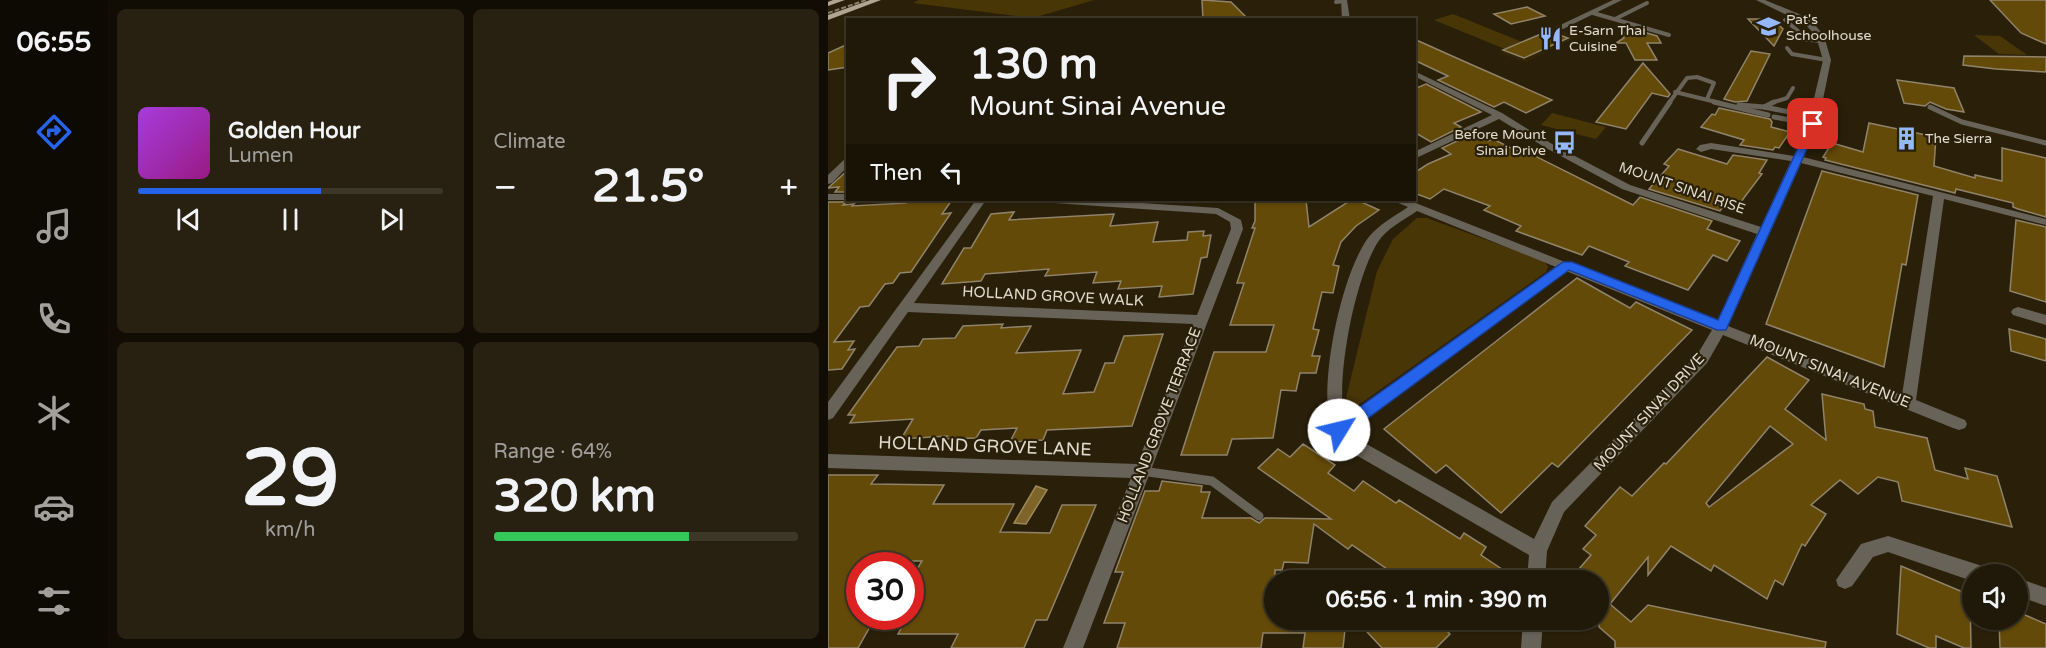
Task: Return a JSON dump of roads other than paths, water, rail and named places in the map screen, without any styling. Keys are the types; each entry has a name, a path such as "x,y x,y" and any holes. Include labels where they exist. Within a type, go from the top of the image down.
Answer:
{"main road":[{"path":"828,4 841,0"},
{"path":"828,18 877,0"}],"street":[{"path":"1560,27 1619,0"},
{"name":"MOUNT SINAI DRIVE","path":"1537,570 1538,551 1558,507 1702,359 1721,327 1814,121 1827,60 1821,40 1808,22 1797,15 1758,0"},
{"path":"1341,1 1345,18"},
{"name":"MOUNT SINAI RISE","path":"1416,76 1498,115 1549,146 1626,187 1764,232"},
{"path":"1416,155 1498,115"},
{"path":"1701,149 1711,146 1798,160 2046,222"},
{"path":"828,181 846,161"},
{"path":"1908,403 1939,194"},
{"path":"828,197 846,197"},
{"path":"828,414 980,201"},
{"path":"1084,201 1145,203"},
{"name":"MOUNT SINAI AVENUE","path":"1402,201 1568,265 1959,424"},
{"name":"HOLLAND GROVE TERRACE","path":"1073,648 1237,229 1235,220 1218,212 1145,203"},
{"path":"1417,207 1374,239 1362,262 1348,305 1338,355 1335,404 1339,430 1350,443 1538,551"},
{"path":"1339,430 1568,265"},
{"name":"HOLLAND GROVE WALK","path":"905,307 1200,320"},
{"path":"2018,312 2046,320"},
{"name":"HOLLAND GROVE LANE","path":"828,461 1141,471"},
{"path":"1845,580 1867,550 1888,544 1962,568"},
{"path":"2028,591 2046,597"},
{"path":"1531,648 1532,630"}],"lane":[{"path":"1615,19 1647,3"},
{"path":"1593,13 1669,34"},
{"path":"1785,20 1798,30 1799,39 1821,40"},
{"path":"1787,48 1792,54 1827,60"},
{"path":"1642,143 1675,92 1687,78 1697,78 1714,83 1707,99"},
{"path":"1764,107 1787,98 1793,88"},
{"path":"1675,92 1768,115"},
{"path":"1734,106 1764,107 1814,121"},
{"path":"1930,107 1962,122 2046,143"},
{"path":"1774,117 1814,121"},
{"path":"1141,471 1212,481 1259,516"}],"railway":[{"path":"828,13 866,0"}],"place":[{"name":"Pat's Schoolhouse","path":"1768,27"},
{"name":"E-Sarn Thai Cuisine","path":"1551,38"},
{"name":"The Sierra","path":"1907,138"},
{"name":"Before Mount Sinai Drive","path":"1564,142"}]}
